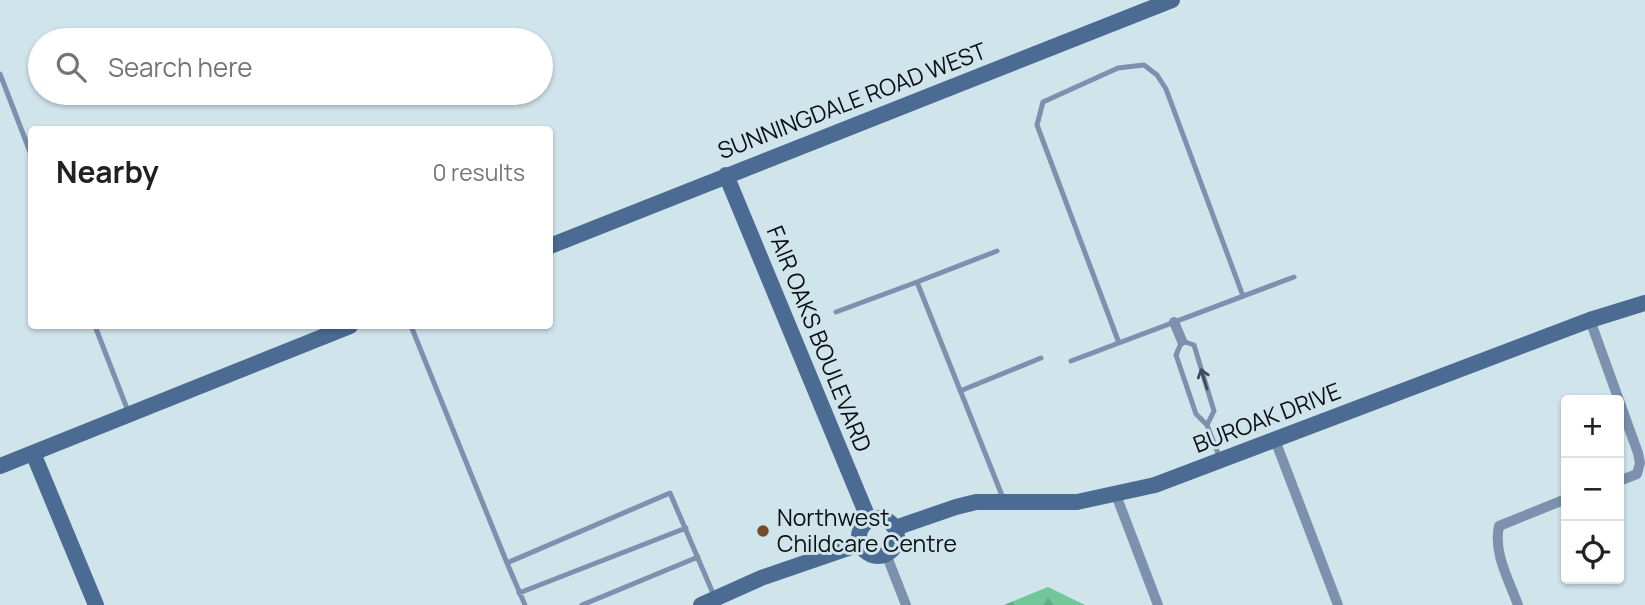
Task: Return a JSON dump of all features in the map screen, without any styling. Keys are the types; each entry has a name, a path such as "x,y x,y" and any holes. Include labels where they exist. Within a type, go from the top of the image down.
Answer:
{"street":[{"name":"SUNNINGDALE ROAD WEST","path":"553,245 1172,0"},
{"name":"FAIR OAKS BOULEVARD","path":"726,175 869,520"},
{"name":"BUROAK DRIVE","path":"895,528 976,502 1077,502 1155,485 1590,320 1645,303"},
{"path":"1590,320 1638,453 1640,463 1637,474 1624,479"},
{"path":"1174,322 1182,341"},
{"path":"0,466 342,329"},
{"path":"1275,440 1338,605"},
{"path":"33,453 96,605"},
{"path":"1116,495 1158,605"},
{"path":"1518,605 1498,551 1496,539 1499,526 1561,501"},
{"path":"880,517 895,528 896,544 886,554 875,555 860,544 862,526 869,520 880,517"},
{"path":"712,603 761,578 860,544"},
{"path":"886,554 906,605"}],"lane":[{"path":"1119,343 1038,125 1043,102 1118,68 1144,65 1157,75 1166,89 1242,296"},
{"path":"0,74 28,147"},
{"path":"836,312 997,251"},
{"path":"1071,361 1294,277"},
{"path":"917,282 1004,501"},
{"path":"96,329 129,414"},
{"path":"412,329 525,605"},
{"path":"1208,425 1214,411 1194,345 1182,341 1176,355 1196,414 1208,425 1221,460"},
{"path":"960,391 1041,358"},
{"path":"507,563 670,494 698,557 712,603"},
{"path":"519,593 685,528"},
{"path":"582,605 698,557"}],"green space":[{"path":"1048,587 1085,605 1004,605"}],"place":[{"name":"Northwest Childcare Centre","path":"763,531"}]}
